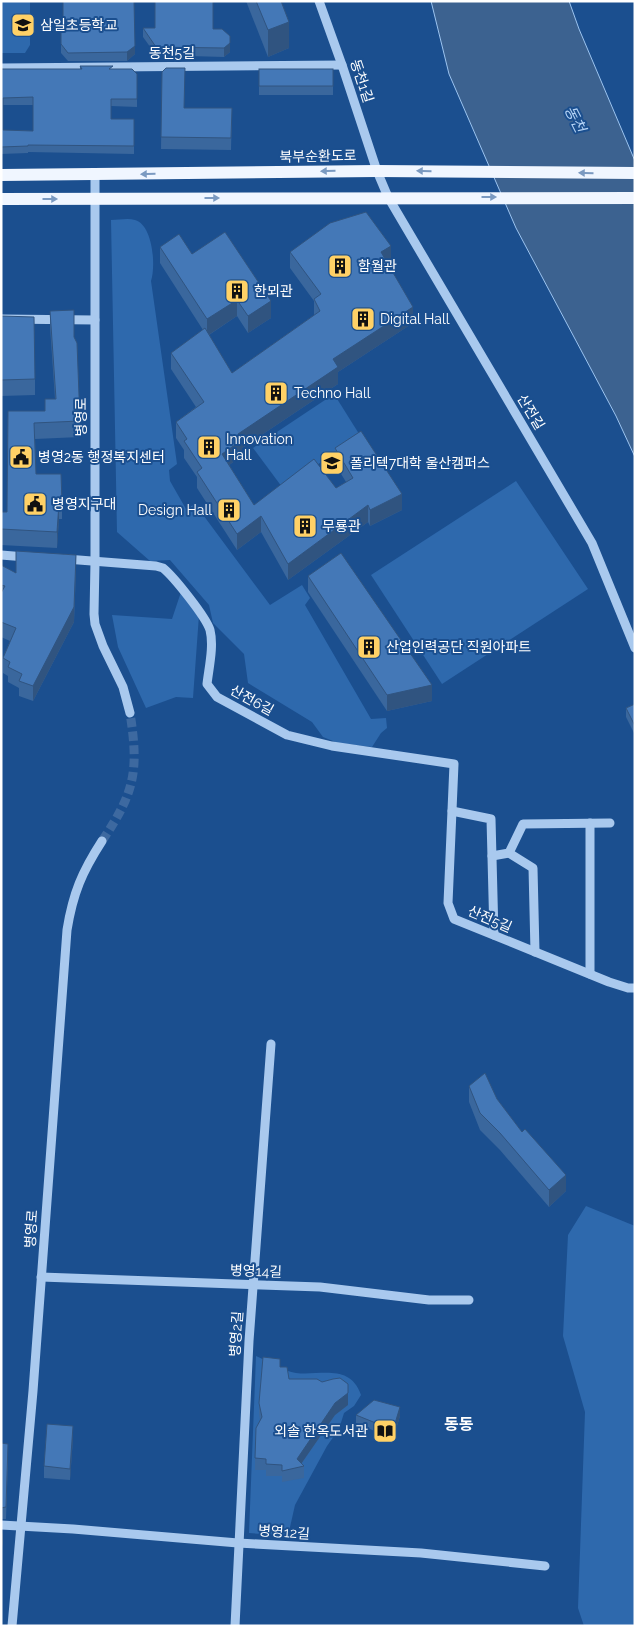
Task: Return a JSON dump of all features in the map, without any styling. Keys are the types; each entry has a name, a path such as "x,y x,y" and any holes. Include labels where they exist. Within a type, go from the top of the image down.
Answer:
{"main road":[{"name":"북부순환도로","path":"1,174 377,171 635,173"},
{"path":"1,199 635,198"}],"street":[{"name":"동천1길","path":"319,1 377,171 388,197"},
{"name":"동천5길","path":"1,68 342,64"},
{"name":"병영로","path":"95,174 96,562 94,614 95,624 103,646 123,687 130,713"},
{"name":"산전길","path":"388,197 592,543 635,648"},
{"path":"1,320 96,320"},
{"path":"1,555 39,558"},
{"name":"산전6길","path":"58,559 163,568 204,619 210,630 207,684 217,697 286,735 332,746 454,764"},
{"name":"산전5길","path":"454,764 448,903 454,918 590,974 628,988 635,988"},
{"path":"452,811 491,818 494,935"},
{"path":"590,823 590,974"},
{"path":"509,853 523,824 610,823"},
{"name":"병영로","path":"12,1626 33,1390 67,930 71,904 78,882 102,841"},
{"path":"492,856 509,853 533,868 535,952"},
{"name":"병영2길","path":"234,1626 254,1284 271,1044"},
{"name":"병영14길","path":"41,1276 320,1287 429,1300 469,1300"},
{"name":"병영12길","path":"1,1525 352,1551 421,1553 546,1566"}],"shaded area":[{"name":"삼일초등학교","path":"1,1 30,1 30,45 25,53 1,53"},
{"path":"132,219 141,223 146,230 152,247 153,266 151,281 177,464 169,470 170,481 186,509 195,504 270,605 302,585 310,598 305,605 371,719 386,718 387,728 381,733 372,747 338,743 323,737 312,722 248,683 244,654 213,623 209,605 170,560 150,561 117,532 111,220"},
{"path":"334,394 361,437 282,487 253,448"},
{"path":"516,481 588,589 442,684 371,575"},
{"path":"181,592 199,615 193,698 176,697 146,708 118,647 112,615 172,619"},
{"path":"586,1206 635,1226 635,1626 584,1626 578,1608 585,1412 563,1336 568,1235"},
{"path":"256,1356 291,1372 342,1375 350,1378 361,1395 354,1406 344,1413 339,1429 327,1446 295,1505 288,1536 249,1533"}],"water":[{"name":"동천","path":"431,1 569,1 635,161 635,457 616,416 516,228 449,74"}],"building":[{"path":"63,1 134,1 135,46 127,52 68,53 61,44"},
{"path":"155,1 213,1 213,29 222,29 230,36 230,43 224,48 156,47 143,28 155,28"},
{"path":"256,1 281,1 289,22 268,30"},
{"path":"80,66 113,66 109,69 132,69 137,74 137,99 111,99 111,119 134,119 134,146 28,145 1,147 1,69 82,69","holes":["33,97 33,131 3,130 3,98"]},
{"path":"166,68 185,68 184,108 232,108 231,138 161,137 162,72"},
{"path":"259,69 333,69 333,86 259,86"},
{"path":"366,212 391,246 381,252 413,307 333,359 338,367 238,434 242,440 222,454 254,505 314,459 336,488 353,478 335,448 361,431 402,494 370,510 368,505 288,564 261,516 237,534 197,472 202,468 184,441 187,439 176,422 204,402 171,353 205,328 232,373 320,311 314,299 321,294 290,252 330,223"},
{"path":"225,232 271,301 248,316 237,300 207,319 160,247 179,234 192,254"},
{"path":"74,310 80,421 34,423 36,474 61,474 62,503 59,503 57,532 1,529 1,512 7,512 8,411 45,411 45,399 56,399 50,311"},
{"path":"1,316 34,317 35,379 1,380"},
{"path":"16,551 76,555 74,607 33,686 19,681 22,674 8,667 10,662 3,658 16,628 1,622 1,593 5,586 1,585 1,565 16,573"},
{"name":"산업인력공단 직원아파트","path":"341,553 432,685 387,695 308,576"},
{"path":"635,704 635,726 626,708"},
{"path":"485,1073 497,1099 522,1132 525,1129 566,1175 549,1190 500,1133 480,1113 469,1086"},
{"path":"263,1357 280,1359 280,1367 287,1367 289,1379 317,1379 322,1382 340,1378 348,1384 348,1393 335,1403 297,1459 304,1466 282,1471 282,1465 266,1464 266,1459 255,1458 256,1428 262,1417 259,1403"},
{"path":"374,1400 400,1407 393,1430 356,1415"},
{"path":"47,1424 73,1426 70,1469 44,1466"},
{"path":"1,1443 8,1444 6,1507 1,1508"}],"tunnel":[{"path":"102,841 122,808 132,780 134,751 130,713"}],"place":[{"name":"삼일초등학교","path":"23,25"},
{"name":"함월관","path":"340,266"},
{"name":"한뫼관","path":"237,291"},
{"name":"Digital Hall","path":"363,319"},
{"name":"Techno Hall","path":"276,393"},
{"name":"Innovation Hall","path":"209,447"},
{"name":"병영2동 행정복지센터","path":"21,457"},
{"name":"폴리텍7대학 울산캠퍼스","path":"332,463"},
{"name":"병영지구대","path":"35,504"},
{"name":"Design Hall","path":"229,510"},
{"name":"무룡관","path":"305,526"},
{"name":"산업인력공단 직원아파트","path":"369,647"},
{"name":"외솔 한옥도서관","path":"385,1431"}],"district":[{"name":"동동","path":"459,1424"}]}
